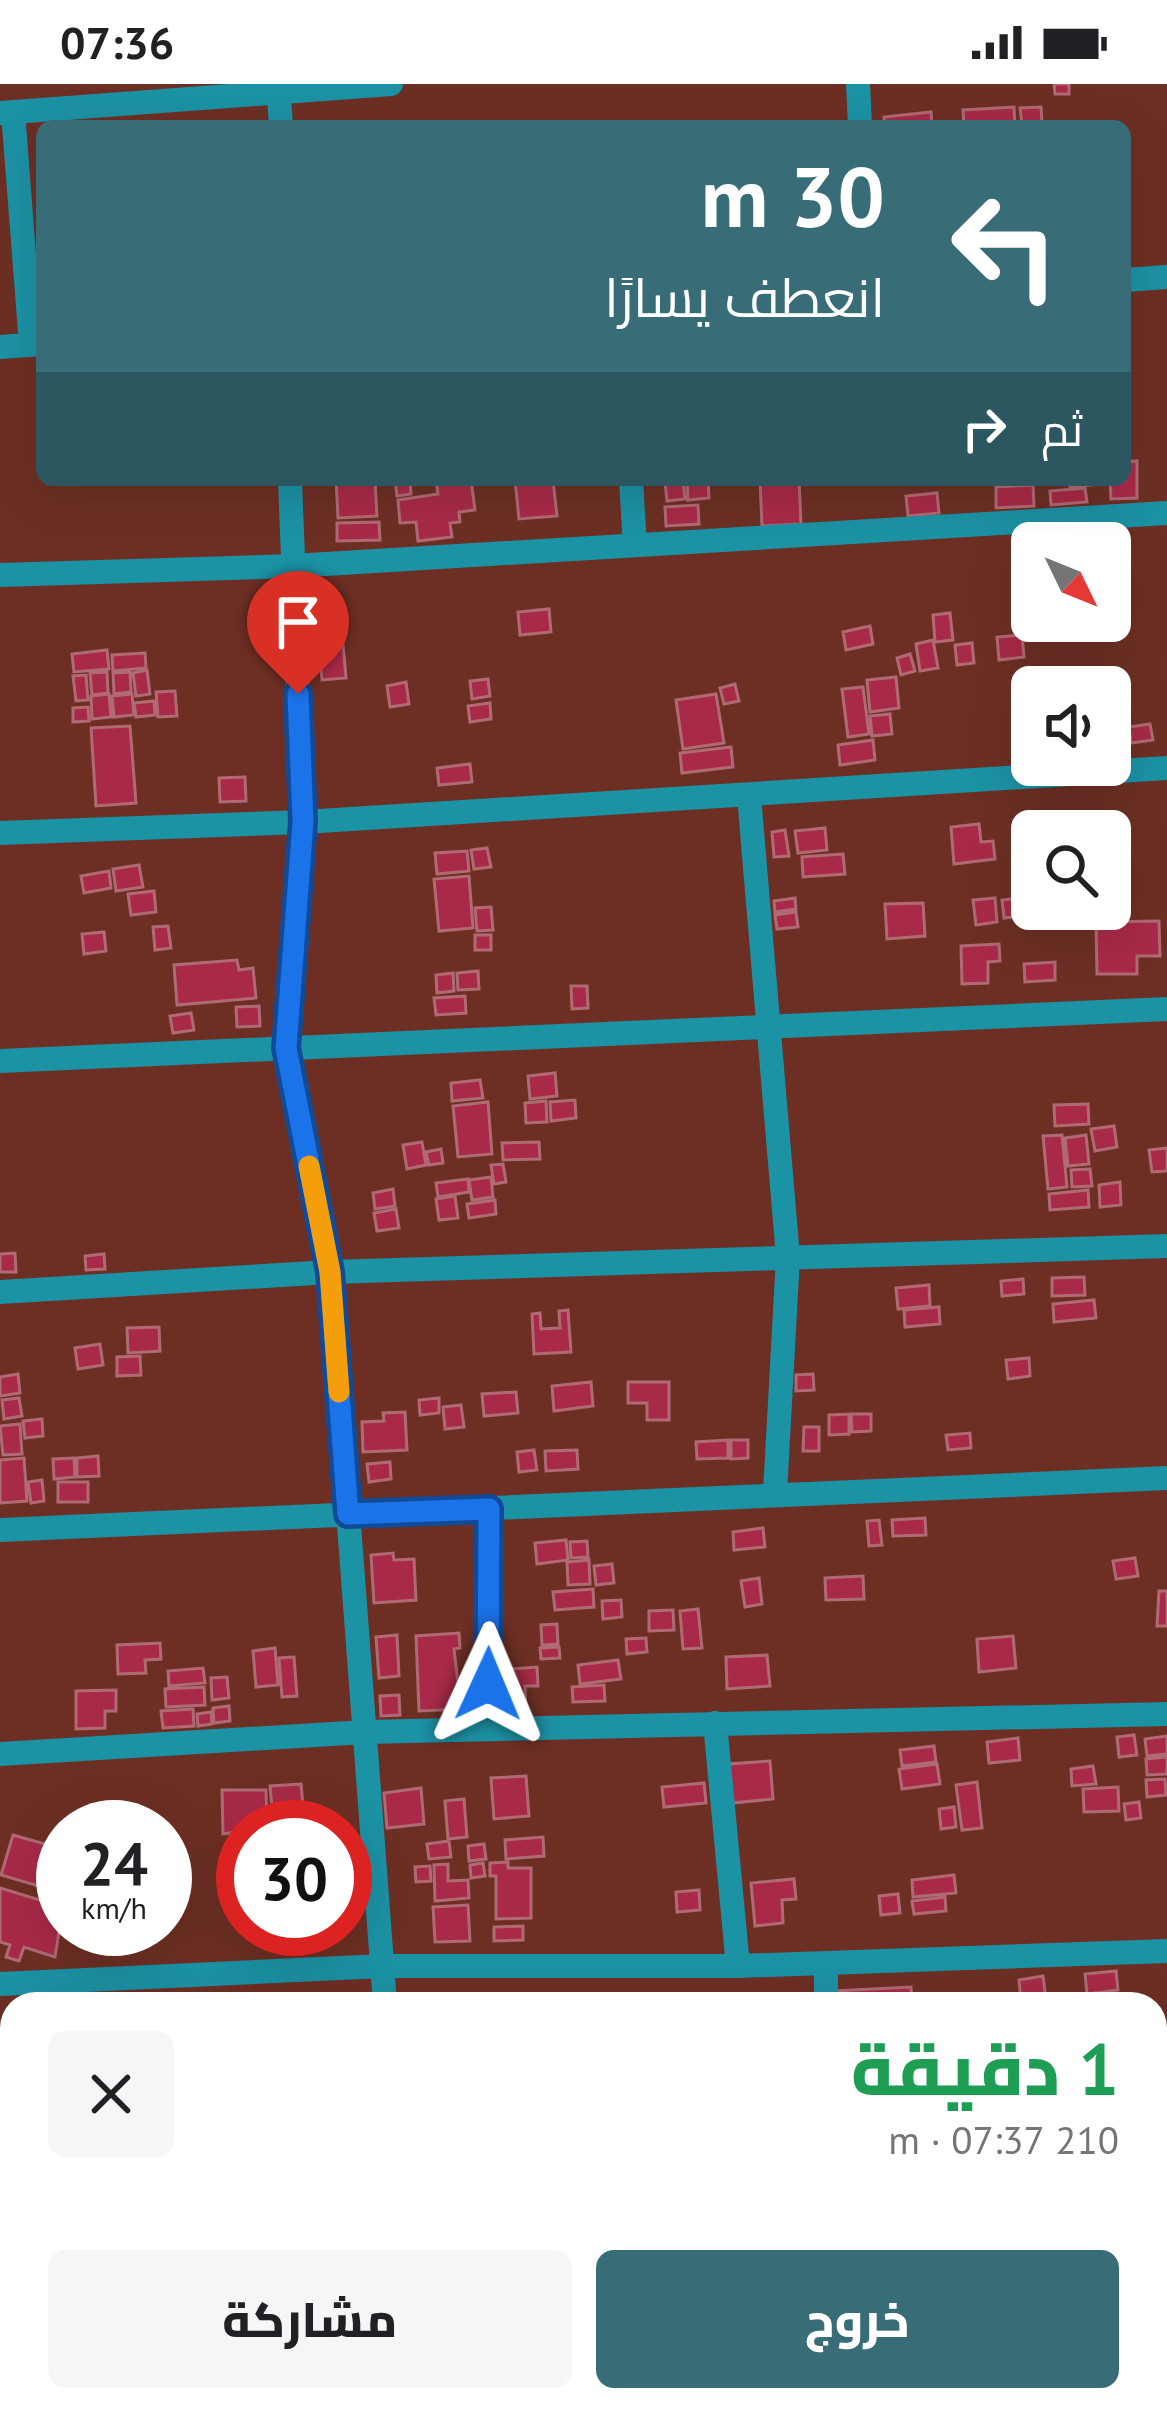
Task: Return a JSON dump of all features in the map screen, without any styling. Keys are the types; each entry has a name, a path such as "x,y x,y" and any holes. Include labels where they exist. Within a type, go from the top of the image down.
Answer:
{"street":[{"path":"0,347 36,345 7,112 279,87 391,84"},
{"path":"858,84 860,120"},
{"path":"279,87 280,120"},
{"path":"1131,280 1167,277"},
{"path":"290,486 303,822 286,1048 330,1272 384,1992"},
{"path":"631,486 635,545"},
{"path":"0,575 293,566 1167,513"},
{"path":"0,833 303,822 1167,768"},
{"path":"749,796 788,1257 775,1493"},
{"path":"0,1061 1167,1009"},
{"path":"0,1292 330,1272 1167,1246"},
{"path":"0,1530 1167,1478"},
{"path":"487,1728 489,1509"},
{"path":"0,1754 365,1732 1167,1714"},
{"path":"715,1723 738,1966"},
{"path":"0,1984 382,1966 738,1966 1167,1951"},
{"path":"826,1964 826,1992"}],"building":[{"path":"1054,84 1069,84 1069,94 1055,94"},
{"path":"1014,107 1015,120 964,120 963,110"},
{"path":"1041,107 1042,120 1022,120 1020,108"},
{"path":"931,112 932,120 884,120"},
{"path":"1137,461 1137,498 1111,499 1110,486 1131,486 1131,462"},
{"path":"336,486 375,486 377,516 338,518"},
{"path":"396,486 410,486 411,494 397,496"},
{"path":"437,486 472,486 475,510 459,512 460,522 450,523 452,537 418,541 416,522 400,523 398,500 438,494"},
{"path":"516,486 554,486 557,516 519,519"},
{"path":"665,486 684,486 685,499 667,501"},
{"path":"687,486 708,486 709,498 688,500"},
{"path":"760,486 799,486 801,524 762,526"},
{"path":"1033,486 1034,506 996,508 996,487"},
{"path":"1085,488 1087,502 1051,505 1050,491"},
{"path":"937,493 939,513 908,516 906,496"},
{"path":"698,505 699,524 666,526 665,507"},
{"path":"379,522 380,540 337,541 337,523"},
{"path":"549,609 551,632 520,635 518,612"},
{"path":"950,613 953,640 935,642 933,615"},
{"path":"870,626 873,644 846,650 843,632"},
{"path":"1011,636 1011,642 1023,642 1024,657 999,660 997,637"},
{"path":"933,640 938,668 920,671 916,644"},
{"path":"972,643 974,663 957,665 955,645"},
{"path":"343,644 346,678 322,680 319,646"},
{"path":"107,650 109,669 74,672 72,654"},
{"path":"145,653 146,668 113,671 112,655"},
{"path":"910,654 915,671 901,675 897,658"},
{"path":"147,670 150,694 136,696 133,673"},
{"path":"107,672 108,693 92,695 90,673"},
{"path":"130,672 131,692 114,694 113,673"},
{"path":"86,675 88,700 76,701 73,676"},
{"path":"896,677 899,708 870,712 867,680"},
{"path":"488,679 490,696 472,699 470,681"},
{"path":"406,682 409,704 390,707 387,686"},
{"path":"735,684 739,701 724,704 720,688"},
{"path":"863,687 869,734 848,737 842,689"},
{"path":"175,691 177,716 158,717 156,692"},
{"path":"109,694 111,717 92,719 91,696"},
{"path":"132,694 134,715 114,717 112,696"},
{"path":"716,694 724,743 683,749 676,700"},
{"path":"154,701 155,715 136,717 134,703"},
{"path":"490,703 491,719 470,722 468,706"},
{"path":"88,707 89,721 73,722 73,708"},
{"path":"890,714 892,734 872,736 870,716"},
{"path":"1150,724 1153,740 1131,743 1131,727"},
{"path":"130,726 136,803 96,806 91,728"},
{"path":"873,740 875,760 840,765 838,745"},
{"path":"731,747 733,767 682,773 680,753"},
{"path":"470,764 472,782 439,785 437,768"},
{"path":"245,777 246,801 220,802 219,778"},
{"path":"979,824 981,842 993,841 995,859 954,864 951,827"},
{"path":"825,828 827,850 798,853 795,831"},
{"path":"785,830 789,856 774,857 772,832"},
{"path":"487,848 491,867 474,869 471,850"},
{"path":"467,851 469,871 437,874 435,853"},
{"path":"843,854 845,874 803,877 802,857"},
{"path":"139,865 143,887 116,891 113,869"},
{"path":"109,871 111,888 84,893 81,876"},
{"path":"469,876 473,928 439,931 434,879"},
{"path":"154,891 156,912 131,915 128,894"},
{"path":"795,898 796,909 775,912 774,901"},
{"path":"995,898 997,922 976,925 973,900"},
{"path":"1011,899 1011,917 1004,918 1002,900"},
{"path":"923,903 925,936 887,939 885,904"},
{"path":"491,907 493,930 477,931 475,908"},
{"path":"796,912 798,927 777,929 775,915"},
{"path":"1131,921 1159,921 1160,956 1137,956 1137,974 1097,974 1096,930 1131,930"},
{"path":"168,926 171,948 155,950 153,927"},
{"path":"104,932 106,951 84,954 82,934"},
{"path":"475,935 491,935 491,950 475,950"},
{"path":"999,944 1000,961 988,962 988,983 962,984 961,946"},
{"path":"237,960 239,970 253,968 256,998 177,1005 174,965"},
{"path":"1055,962 1055,980 1025,982 1024,964"},
{"path":"478,971 479,989 458,990 457,973"},
{"path":"453,973 454,991 437,993 436,975"},
{"path":"571,986 587,986 588,1008 572,1009"},
{"path":"465,996 466,1013 436,1015 434,998"},
{"path":"259,1006 260,1026 237,1027 236,1007"},
{"path":"191,1013 194,1030 173,1033 170,1016"},
{"path":"555,1073 557,1096 530,1099 528,1076"},
{"path":"480,1080 483,1098 452,1101 451,1083"},
{"path":"575,1100 576,1118 551,1121 550,1102"},
{"path":"546,1101 547,1122 526,1123 525,1103"},
{"path":"488,1102 492,1154 458,1157 453,1106"},
{"path":"1088,1104 1089,1124 1055,1126 1054,1105"},
{"path":"1114,1126 1117,1147 1095,1151 1091,1129"},
{"path":"1062,1135 1067,1187 1048,1189 1043,1136"},
{"path":"1086,1135 1089,1164 1068,1166 1065,1138"},
{"path":"422,1142 426,1165 407,1169 403,1145"},
{"path":"539,1142 540,1159 503,1160 502,1143"},
{"path":"1167,1148 1167,1171 1152,1172 1149,1150"},
{"path":"441,1149 443,1163 429,1165 426,1152"},
{"path":"503,1164 506,1182 494,1184 491,1165"},
{"path":"1090,1169 1092,1186 1072,1187 1071,1170"},
{"path":"491,1177 493,1197 472,1200 469,1180"},
{"path":"468,1179 469,1192 438,1197 436,1183"},
{"path":"1120,1182 1121,1205 1100,1207 1099,1185"},
{"path":"393,1189 395,1206 375,1209 373,1193"},
{"path":"1088,1190 1089,1207 1050,1210 1049,1194"},
{"path":"455,1196 458,1218 439,1220 436,1199"},
{"path":"495,1200 496,1214 469,1218 467,1204"},
{"path":"396,1209 399,1228 377,1231 374,1213"},
{"path":"15,1253 16,1272 0,1272 0,1254"},
{"path":"104,1254 105,1269 86,1270 85,1256"},
{"path":"1084,1277 1085,1295 1052,1296 1052,1278"},
{"path":"1023,1279 1024,1294 1002,1296 1001,1281"},
{"path":"929,1285 930,1306 898,1309 896,1288"},
{"path":"1094,1300 1096,1318 1054,1322 1053,1304"},
{"path":"939,1307 940,1324 905,1327 904,1310"},
{"path":"568,1310 571,1352 534,1354 532,1314 540,1313 541,1329 560,1328 559,1311"},
{"path":"159,1327 160,1351 128,1353 127,1328"},
{"path":"100,1344 103,1365 78,1369 75,1348"},
{"path":"140,1356 141,1375 117,1376 117,1357"},
{"path":"1029,1358 1030,1376 1008,1379 1006,1360"},
{"path":"18,1374 20,1393 0,1396 0,1377"},
{"path":"813,1374 814,1390 796,1391 796,1375"},
{"path":"591,1382 593,1406 554,1411 552,1386"},
{"path":"628,1382 669,1382 669,1420 647,1420 647,1403 628,1403"},
{"path":"516,1392 518,1413 484,1416 482,1394"},
{"path":"19,1398 22,1416 4,1419 2,1400"},
{"path":"439,1398 439,1413 420,1415 419,1400"},
{"path":"461,1405 464,1427 445,1429 443,1407"},
{"path":"405,1412 407,1450 363,1452 362,1422 384,1421 383,1413"},
{"path":"849,1414 849,1434 829,1435 829,1415"},
{"path":"851,1414 871,1414 871,1431 852,1432"},
{"path":"42,1419 43,1436 25,1438 23,1421"},
{"path":"20,1424 22,1454 3,1455 0,1426"},
{"path":"804,1427 819,1427 819,1451 803,1451"},
{"path":"970,1433 971,1448 948,1450 946,1435"},
{"path":"728,1440 728,1458 697,1459 696,1442"},
{"path":"731,1440 748,1440 748,1458 731,1459"},
{"path":"534,1450 537,1470 519,1472 517,1452"},
{"path":"577,1450 578,1469 546,1471 545,1451"},
{"path":"98,1456 99,1476 77,1477 77,1458"},
{"path":"24,1458 27,1501 0,1503 0,1460"},
{"path":"74,1458 75,1477 54,1479 53,1459"},
{"path":"390,1462 391,1479 369,1482 367,1464"},
{"path":"42,1480 44,1501 31,1503 28,1482"},
{"path":"58,1482 88,1482 88,1502 58,1502"},
{"path":"925,1518 926,1535 893,1536 892,1520"},
{"path":"879,1520 882,1545 869,1546 867,1521"},
{"path":"763,1528 765,1547 734,1550 733,1532"},
{"path":"566,1540 568,1560 537,1564 535,1543"},
{"path":"587,1541 588,1557 571,1558 570,1542"},
{"path":"393,1553 394,1560 414,1559 416,1600 374,1603 371,1555"},
{"path":"1135,1558 1138,1576 1116,1579 1113,1561"},
{"path":"589,1560 590,1584 568,1585 567,1562"},
{"path":"612,1564 614,1583 596,1585 594,1566"},
{"path":"863,1576 864,1599 826,1600 825,1578"},
{"path":"759,1578 762,1604 745,1607 741,1581"},
{"path":"593,1589 594,1607 555,1610 553,1592"},
{"path":"1159,1591 1167,1591 1167,1626 1157,1626"},
{"path":"621,1600 622,1617 603,1619 602,1601"},
{"path":"698,1609 702,1648 683,1649 680,1611"},
{"path":"673,1610 674,1630 649,1631 649,1611"},
{"path":"557,1624 558,1644 542,1645 541,1625"},
{"path":"459,1633 460,1648 454,1649 461,1709 419,1711 416,1636"},
{"path":"397,1635 399,1676 379,1678 376,1637"},
{"path":"1013,1636 1016,1668 979,1672 977,1639"},
{"path":"646,1638 647,1652 627,1654 626,1639"},
{"path":"160,1643 161,1659 145,1660 146,1673 118,1674 117,1645"},
{"path":"559,1647 560,1658 541,1659 540,1648"},
{"path":"275,1648 278,1685 256,1687 253,1651"},
{"path":"767,1655 770,1686 727,1689 726,1657"},
{"path":"294,1657 297,1696 282,1697 279,1658"},
{"path":"618,1660 621,1679 580,1684 578,1665"},
{"path":"537,1667 538,1686 525,1686 526,1708 499,1709 497,1670"},
{"path":"203,1668 205,1683 169,1686 168,1671"},
{"path":"227,1677 229,1698 212,1700 211,1678"},
{"path":"604,1685 605,1701 573,1702 572,1687"},
{"path":"204,1687 205,1705 166,1707 165,1689"},
{"path":"116,1690 116,1711 105,1711 105,1728 76,1729 76,1691"},
{"path":"399,1695 400,1715 381,1716 380,1696"},
{"path":"229,1706 230,1721 214,1723 213,1708"},
{"path":"193,1709 194,1726 163,1728 161,1711"},
{"path":"211,1712 212,1724 198,1726 197,1714"},
{"path":"1134,1735 1137,1755 1119,1757 1117,1737"},
{"path":"1167,1736 1167,1754 1147,1756 1145,1739"},
{"path":"1018,1738 1020,1760 989,1763 987,1742"},
{"path":"934,1746 936,1762 902,1766 900,1750"},
{"path":"1167,1757 1167,1774 1147,1775 1146,1759"},
{"path":"770,1761 773,1799 732,1803 729,1764"},
{"path":"937,1764 940,1784 902,1789 899,1769"},
{"path":"1093,1766 1096,1784 1072,1786 1071,1769"},
{"path":"526,1776 529,1816 494,1819 491,1778"},
{"path":"1165,1779 1166,1795 1147,1797 1146,1780"},
{"path":"977,1782 982,1828 962,1830 956,1785"},
{"path":"704,1783 706,1803 664,1807 662,1787"},
{"path":"301,1784 302,1800 271,1800 270,1786"},
{"path":"1118,1787 1119,1811 1084,1812 1083,1789"},
{"path":"421,1788 424,1824 387,1828 384,1793"},
{"path":"222,1790 266,1790 266,1800 222,1800"},
{"path":"464,1799 467,1837 448,1839 445,1801"},
{"path":"1139,1802 1141,1818 1126,1820 1124,1804"},
{"path":"954,1807 956,1827 941,1829 939,1809"},
{"path":"13,1835 36,1841 36,1885 1,1875"},
{"path":"543,1837 544,1856 506,1859 505,1840"},
{"path":"449,1841 451,1857 429,1859 427,1844"},
{"path":"484,1844 486,1859 469,1861 468,1846"},
{"path":"508,1862 508,1868 531,1868 531,1918 496,1919 496,1876 490,1876 490,1863"},
{"path":"483,1863 485,1876 471,1878 470,1865"},
{"path":"448,1864 448,1881 468,1880 469,1898 435,1901 434,1865"},
{"path":"430,1866 431,1881 416,1882 415,1867"},
{"path":"954,1875 956,1893 913,1897 912,1880"},
{"path":"794,1879 796,1899 782,1900 783,1923 755,1926 751,1883"},
{"path":"0,1888 36,1899 36,1951 24,1947 19,1961 6,1957 10,1945 0,1942"},
{"path":"699,1890 700,1910 677,1912 676,1892"},
{"path":"898,1894 900,1913 881,1915 879,1896"},
{"path":"945,1897 946,1911 914,1914 912,1901"},
{"path":"468,1905 470,1941 435,1942 433,1907"},
{"path":"523,1926 523,1940 494,1941 494,1927"},
{"path":"1116,1971 1118,1990 1087,1992 1085,1974"},
{"path":"1043,1976 1045,1992 1020,1992 1019,1980"},
{"path":"911,1987 911,1992 834,1992"}],"slow traffic":[{"path":"309,1166 330,1272 339,1392"}],"route":[{"path":"298,694 303,822 286,1048 330,1272 348,1514 489,1509 488,1684"}]}
